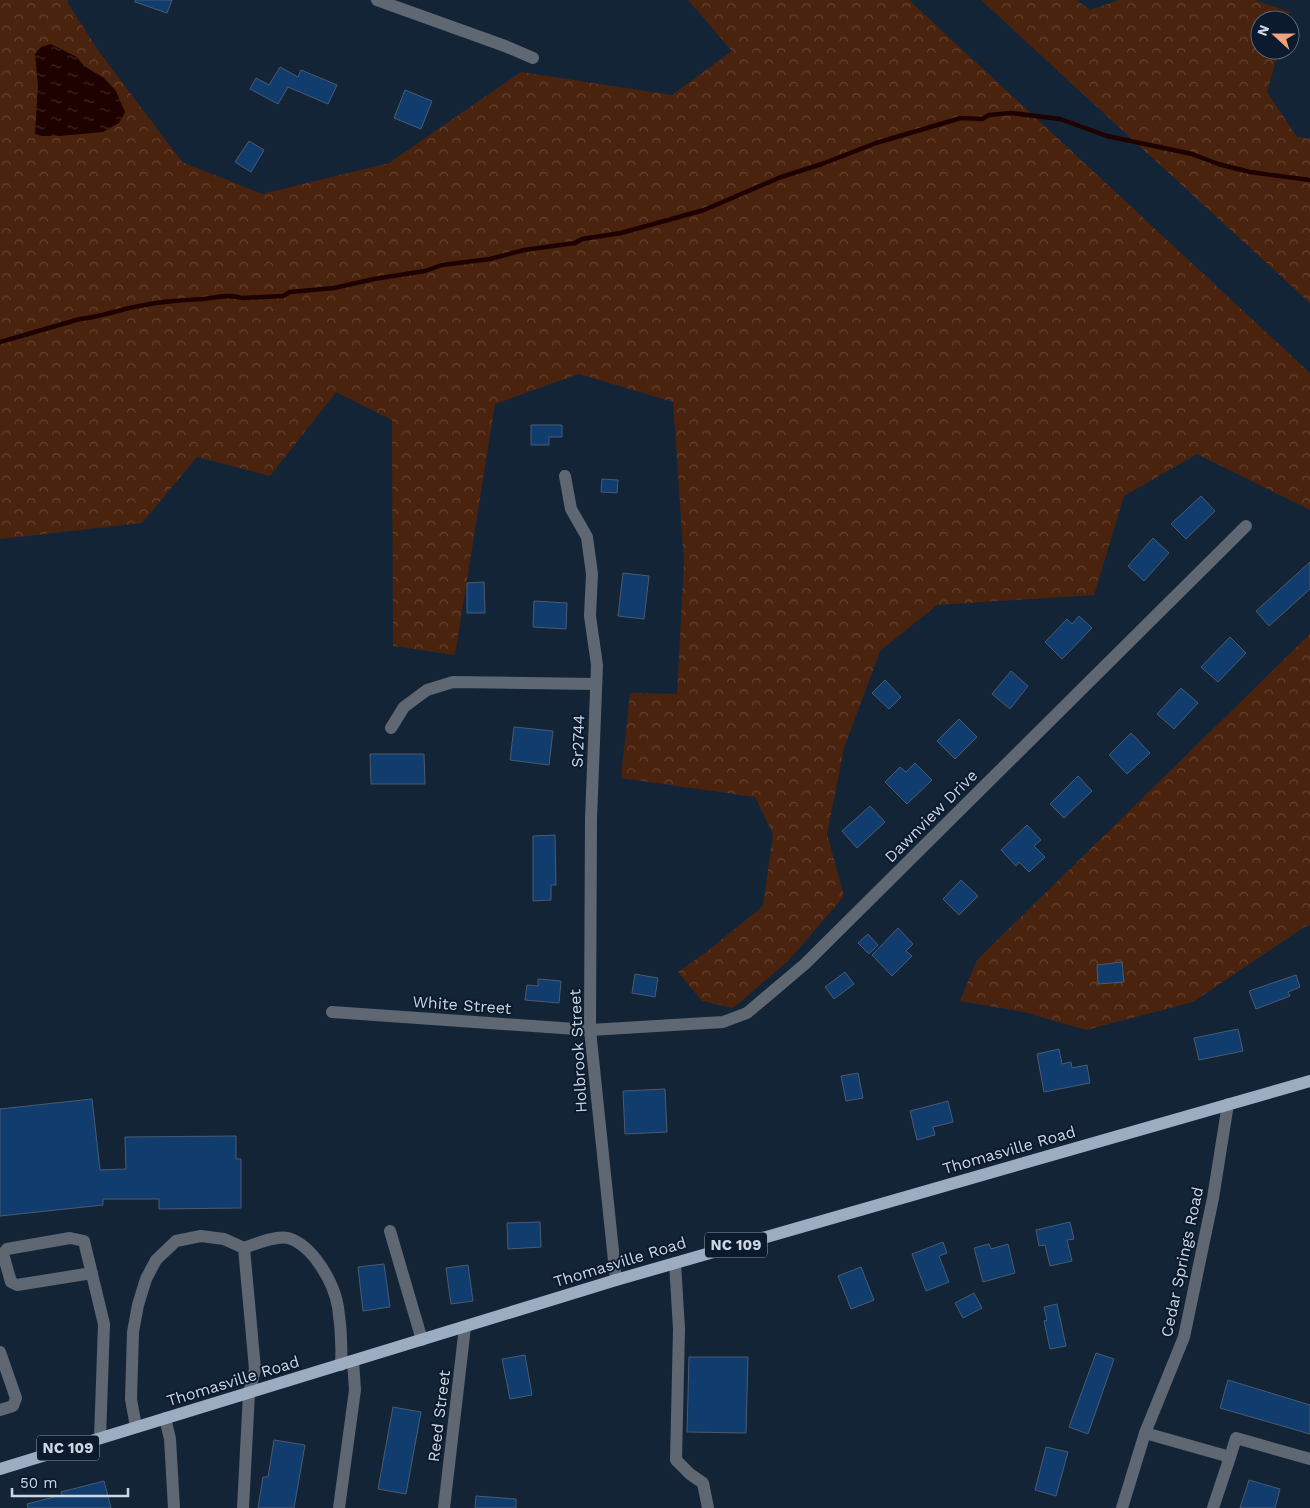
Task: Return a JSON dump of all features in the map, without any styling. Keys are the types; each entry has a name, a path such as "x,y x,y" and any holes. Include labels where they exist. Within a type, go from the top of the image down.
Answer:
{"main road":[{"name":"Thomasville Road","path":"0,1469 616,1280 1310,1081"}],"street":[{"path":"377,0 533,58"},
{"name":"Sr2744","path":"565,476 572,509 587,537 592,574 590,616 597,664 591,819"},
{"name":"Dawnview Drive","path":"590,1030 724,1022 746,1013 805,964 1246,526"},
{"path":"391,728 404,707 412,701 427,690 453,682 596,684"},
{"name":"Holbrook Street","path":"591,819 590,1030 616,1280"},
{"name":"White Street","path":"332,1012 590,1030"},
{"name":"Cedar Springs Road","path":"1122,1508 1145,1433 1184,1336 1213,1198 1228,1104"},
{"path":"390,1231 422,1340"},
{"path":"136,1427 131,1399 133,1332 138,1305 146,1279 156,1260 176,1241 201,1236 224,1239 244,1248 270,1240 287,1238 306,1248 325,1272 338,1305 342,1344 355,1390 339,1508"},
{"path":"92,1273 17,1285 11,1282 3,1254 7,1248 70,1238 84,1241 92,1273 104,1324 100,1438"},
{"path":"243,1508 249,1393 255,1369 244,1248"},
{"path":"675,1263 679,1329 676,1460 690,1474 703,1483 708,1508"},
{"name":"Reed Street","path":"444,1508 465,1327"},
{"path":"0,1352 16,1398 13,1406 0,1410"},
{"path":"166,1418 170,1439 174,1508"},
{"path":"1145,1433 1230,1457"},
{"path":"1213,1508 1236,1438 1310,1460"}],"green space":[{"path":"0,0 68,0 67,2 100,53 182,162 262,194 389,163 521,72 672,95 732,51 688,0 909,0 1310,373 1310,510 1197,454 1124,496 1094,595 937,605 880,651 844,748 827,834 844,896 789,960 733,1008 702,1001 678,972 705,953 763,906 773,834 755,797 621,778 630,693 677,694 684,562 673,402 579,374 495,404 455,655 393,646 392,420 336,392 270,476 197,457 142,523 0,539"},
{"path":"981,0 1076,0 1090,10 1119,0 1254,0 1284,10 1250,10 1250,60 1276,60 1267,92 1297,137 1310,139 1310,303"},
{"path":"1310,634 1310,925 1304,927 1193,1002 1086,1030 1024,1012 960,1001 977,960"}],"water":[{"path":"51,44 77,57 84,66 104,78 116,91 125,112 119,123 103,132 60,136 35,134 38,85 35,54 41,47"}],"building":[{"path":"135,0 172,0 167,13 135,2"},
{"path":"280,67 298,77 301,70 337,85 328,104 288,87 278,104 250,89 256,78 269,85"},
{"path":"405,90 432,101 421,129 394,118"},
{"path":"249,141 264,150 251,172 235,162"},
{"path":"531,425 562,425 562,437 549,437 549,445 531,445"},
{"path":"602,479 618,480 617,493 601,492"},
{"path":"1201,496 1215,511 1186,539 1171,524"},
{"path":"1153,538 1169,553 1144,581 1128,566"},
{"path":"1310,562 1310,589 1269,626 1256,611"},
{"path":"623,573 649,576 644,619 618,616"},
{"path":"484,582 485,613 467,613 467,583"},
{"path":"534,601 567,603 566,629 533,627"},
{"path":"1079,616 1092,628 1062,659 1045,642 1067,619 1072,624"},
{"path":"1230,637 1246,653 1218,682 1201,667"},
{"path":"1011,671 1028,686 1010,709 992,694"},
{"path":"885,680 901,697 889,709 872,693"},
{"path":"1181,688 1198,703 1174,729 1157,714"},
{"path":"959,719 977,737 955,759 937,741"},
{"path":"514,727 553,731 549,765 510,760"},
{"path":"1131,733 1150,753 1127,774 1109,755"},
{"path":"370,754 424,754 425,784 371,784"},
{"path":"915,763 932,780 907,804 885,782 900,767 906,772"},
{"path":"1078,776 1092,791 1064,818 1050,804"},
{"path":"870,806 885,822 857,848 842,831"},
{"path":"1027,825 1041,840 1034,846 1045,857 1029,872 1019,862 1016,866 1001,850"},
{"path":"555,835 556,885 551,885 551,900 533,901 533,836"},
{"path":"961,880 978,896 959,915 943,899"},
{"path":"898,928 913,944 906,951 912,956 892,976 872,955"},
{"path":"868,934 878,945 869,954 858,943"},
{"path":"1122,962 1124,982 1098,984 1097,965"},
{"path":"845,972 854,984 834,999 825,987"},
{"path":"635,974 658,978 655,997 632,993"},
{"path":"1296,975 1300,987 1288,992 1290,996 1256,1009 1249,991"},
{"path":"538,979 561,981 559,1003 525,1000 527,985 538,986"},
{"path":"1238,1029 1243,1051 1199,1060 1194,1038"},
{"path":"1059,1049 1062,1064 1071,1062 1072,1068 1087,1065 1090,1083 1044,1092 1037,1054"},
{"path":"858,1073 863,1098 846,1101 841,1076"},
{"path":"665,1089 667,1132 625,1134 623,1091"},
{"path":"92,1099 100,1170 126,1169 125,1137 236,1136 236,1159 241,1159 241,1208 159,1209 159,1199 103,1199 103,1205 0,1216 0,1109"},
{"path":"948,1101 953,1122 933,1127 935,1135 917,1140 910,1111"},
{"path":"540,1222 541,1247 508,1249 507,1223"},
{"path":"1070,1222 1074,1239 1067,1240 1072,1261 1050,1266 1045,1245 1039,1246 1036,1230"},
{"path":"943,1242 947,1253 939,1256 949,1282 926,1291 912,1254"},
{"path":"989,1244 991,1249 1008,1244 1015,1273 983,1282 974,1248"},
{"path":"384,1264 390,1307 363,1311 358,1267"},
{"path":"468,1265 473,1301 451,1304 446,1268"},
{"path":"861,1267 874,1300 851,1309 838,1276"},
{"path":"974,1293 982,1308 963,1318 955,1303"},
{"path":"1057,1304 1066,1346 1050,1349 1044,1321 1047,1320 1044,1307"},
{"path":"1096,1353 1114,1359 1088,1434 1069,1427"},
{"path":"525,1355 532,1395 510,1399 502,1359"},
{"path":"689,1357 748,1357 746,1433 687,1432"},
{"path":"1228,1380 1310,1405 1310,1434 1220,1408"},
{"path":"393,1407 421,1412 406,1494 378,1489"},
{"path":"274,1440 305,1445 294,1508 258,1508 263,1477 268,1477"},
{"path":"1046,1447 1068,1452 1056,1496 1035,1490"},
{"path":"1249,1480 1280,1489 1275,1508 1240,1508"},
{"path":"104,1481 111,1508 28,1508 27,1504 62,1495 61,1492"},
{"path":"476,1496 516,1499 516,1508 475,1508"}],"waterway":[{"path":"0,342 80,319 129,308 223,296 242,298 283,296 290,292 334,288 374,279 425,271 442,265 490,259 524,250 575,243 582,239 621,233 704,210 781,177 822,164 876,143 961,118 982,119 989,115 1011,113 1060,119 1107,136 1192,154 1218,164 1250,172 1310,180"}]}
